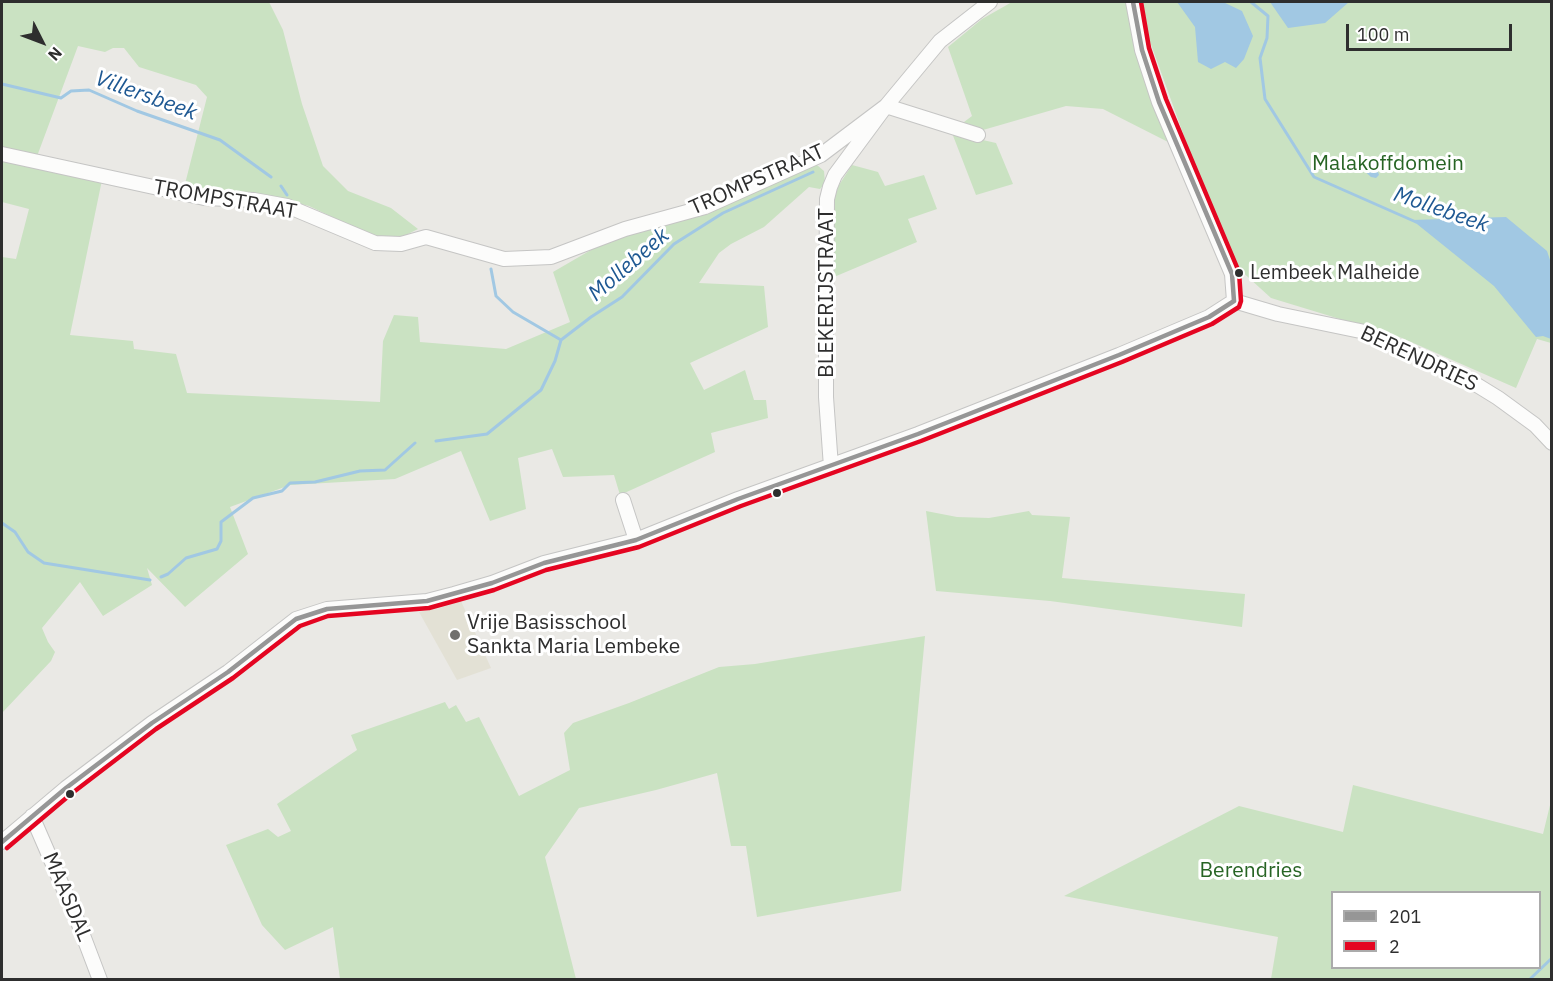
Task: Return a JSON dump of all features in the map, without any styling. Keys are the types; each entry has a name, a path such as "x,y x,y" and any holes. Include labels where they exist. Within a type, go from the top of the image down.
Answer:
{"street":[{"name":"BLEKERIJSTRAAT","path":"831,467 826,397 827,199 836,175 886,106 940,41 990,2"},
{"path":"2,842 136,736 228,672 296,619 327,609 427,600 454,594 492,584 544,563 636,540 738,499 831,467 1119,355 1209,317 1234,301 1232,274 1159,102 1142,50 1133,2"},
{"path":"886,106 978,135"},
{"name":"TROMPSTRAAT","path":"2,154 204,198 254,200 287,206 375,243 401,244 426,237 504,259 552,257 624,229 705,207 821,155 886,106"},
{"path":"821,155 832,162 836,175"},
{"name":"BERENDRIES","path":"1234,301 1278,314 1365,332 1459,374 1535,425 1551,443"},
{"path":"1535,425 1541,423 1551,426"},
{"path":"623,500 636,540"},
{"name":"MAASDAL","path":"32,816 78,922 100,980"}],"shaded area":[{"name":"Vrije Basisschool Sankta Maria Lembeke","path":"461,601 491,668 457,680 419,612"}],"green space":[{"path":"2,2 269,2 283,30 302,104 323,166 348,191 391,208 418,229 400,238 379,239 309,206 267,196 224,193 185,184 207,97 196,85 139,67 124,48 113,48 105,52 78,46 36,159 2,147"},
{"path":"1012,2 1126,2 1132,37 1146,85 1170,143 1103,109 1066,106 983,130 960,125 972,116 948,47 982,19"},
{"name":"Malakoffdomein","path":"1143,2 1551,2 1551,343 1537,339 1516,388 1402,338 1271,298 1238,268 1193,161 1148,36"},
{"path":"952,133 996,143 1013,184 976,195"},
{"path":"2,161 102,180 70,335 133,341 134,349 176,354 187,393 380,402 383,341 394,315 418,317 420,342 506,349 570,322 553,272 603,243 634,230 693,218 812,165 817,165 824,171 825,183 820,189 809,187 764,227 719,253 699,283 764,286 768,327 690,363 704,390 745,370 754,400 766,400 768,418 711,433 715,452 620,495 614,475 563,477 552,449 518,458 526,509 490,521 461,451 395,479 290,485 230,507 248,554 185,607 147,568 152,585 103,616 80,582 42,628 55,652 51,661 2,713 2,257 16,259 29,209 2,202"},
{"path":"852,165 878,172 885,186 924,175 937,209 908,219 917,242 834,277 833,201 839,185"},
{"path":"926,511 957,517 989,518 1029,511 1032,515 1070,517 1062,578 1245,594 1242,627 1050,601 936,591"},
{"path":"925,636 901,891 757,917 746,846 731,846 717,773 579,808 545,857 576,979 340,979 333,927 285,950 262,925 226,845 268,829 278,837 291,831 277,804 357,750 351,735 445,702 449,709 456,705 466,722 479,717 519,796 570,770 564,733 573,723 719,667 755,664"},
{"name":"Berendries","path":"1353,785 1543,834 1551,801 1551,979 1271,979 1278,937 1064,896 1239,806 1343,832"}],"water":[{"path":"1177,2 1223,2 1242,11 1253,36 1244,59 1236,68 1225,62 1211,69 1198,62 1195,27"},
{"path":"1270,2 1349,2 1325,23 1288,28"},
{"path":"1364,158 1371,158 1375,163 1379,175 1376,178 1371,177 1358,165"},
{"path":"1506,217 1547,251 1551,263 1551,339 1543,336 1536,337 1494,286 1412,220"}],"waterway":[{"name":"Mollebeek","path":"1251,2 1268,16 1267,38 1260,58 1265,99 1314,177 1416,222"},
{"name":"Villersbeek","path":"2,84 61,98 71,91 89,90 137,111 220,140 271,177"},
{"name":"Mollebeek","path":"436,441 487,434 541,390 555,361 561,340 622,297 674,244 723,213 813,172"},
{"name":"Villersbeek","path":"281,186 287,195"},
{"name":"Villersbeek","path":"491,269 496,296 513,312 561,340"},
{"name":"Mollebeek","path":"161,577 168,574 186,558 217,549 221,541 221,522 253,498 282,491 290,483 315,482 360,471 385,470 415,443"},
{"name":"Mollebeek","path":"2,523 15,532 28,552 44,563 150,580"},
{"path":"1541,969 1552,958"},
{"path":"1529,980 1540,969"}],"transit line":[{"name":"201","path":"1133,2 1142,50 1159,102 1232,274 1234,301"},
{"name":"2","path":"7,848 71,794 156,729 233,678 300,626 328,616 429,608 494,590 546,570 639,547 741,506 921,441 1122,362 1212,324 1239,307 1241,301 1239,272 1166,99 1149,48 1141,2"},
{"name":"201","path":"2,842 66,788 152,723 228,672 296,619 327,609 427,601 492,583 544,563 636,540 738,499 918,434 1119,355 1209,317 1234,301"}],"place":[{"name":"Lembeek Malheide","path":"1239,273"},
{"name":"Vrije Basisschool Sankta Maria Lembeke","path":"455,635"}]}
